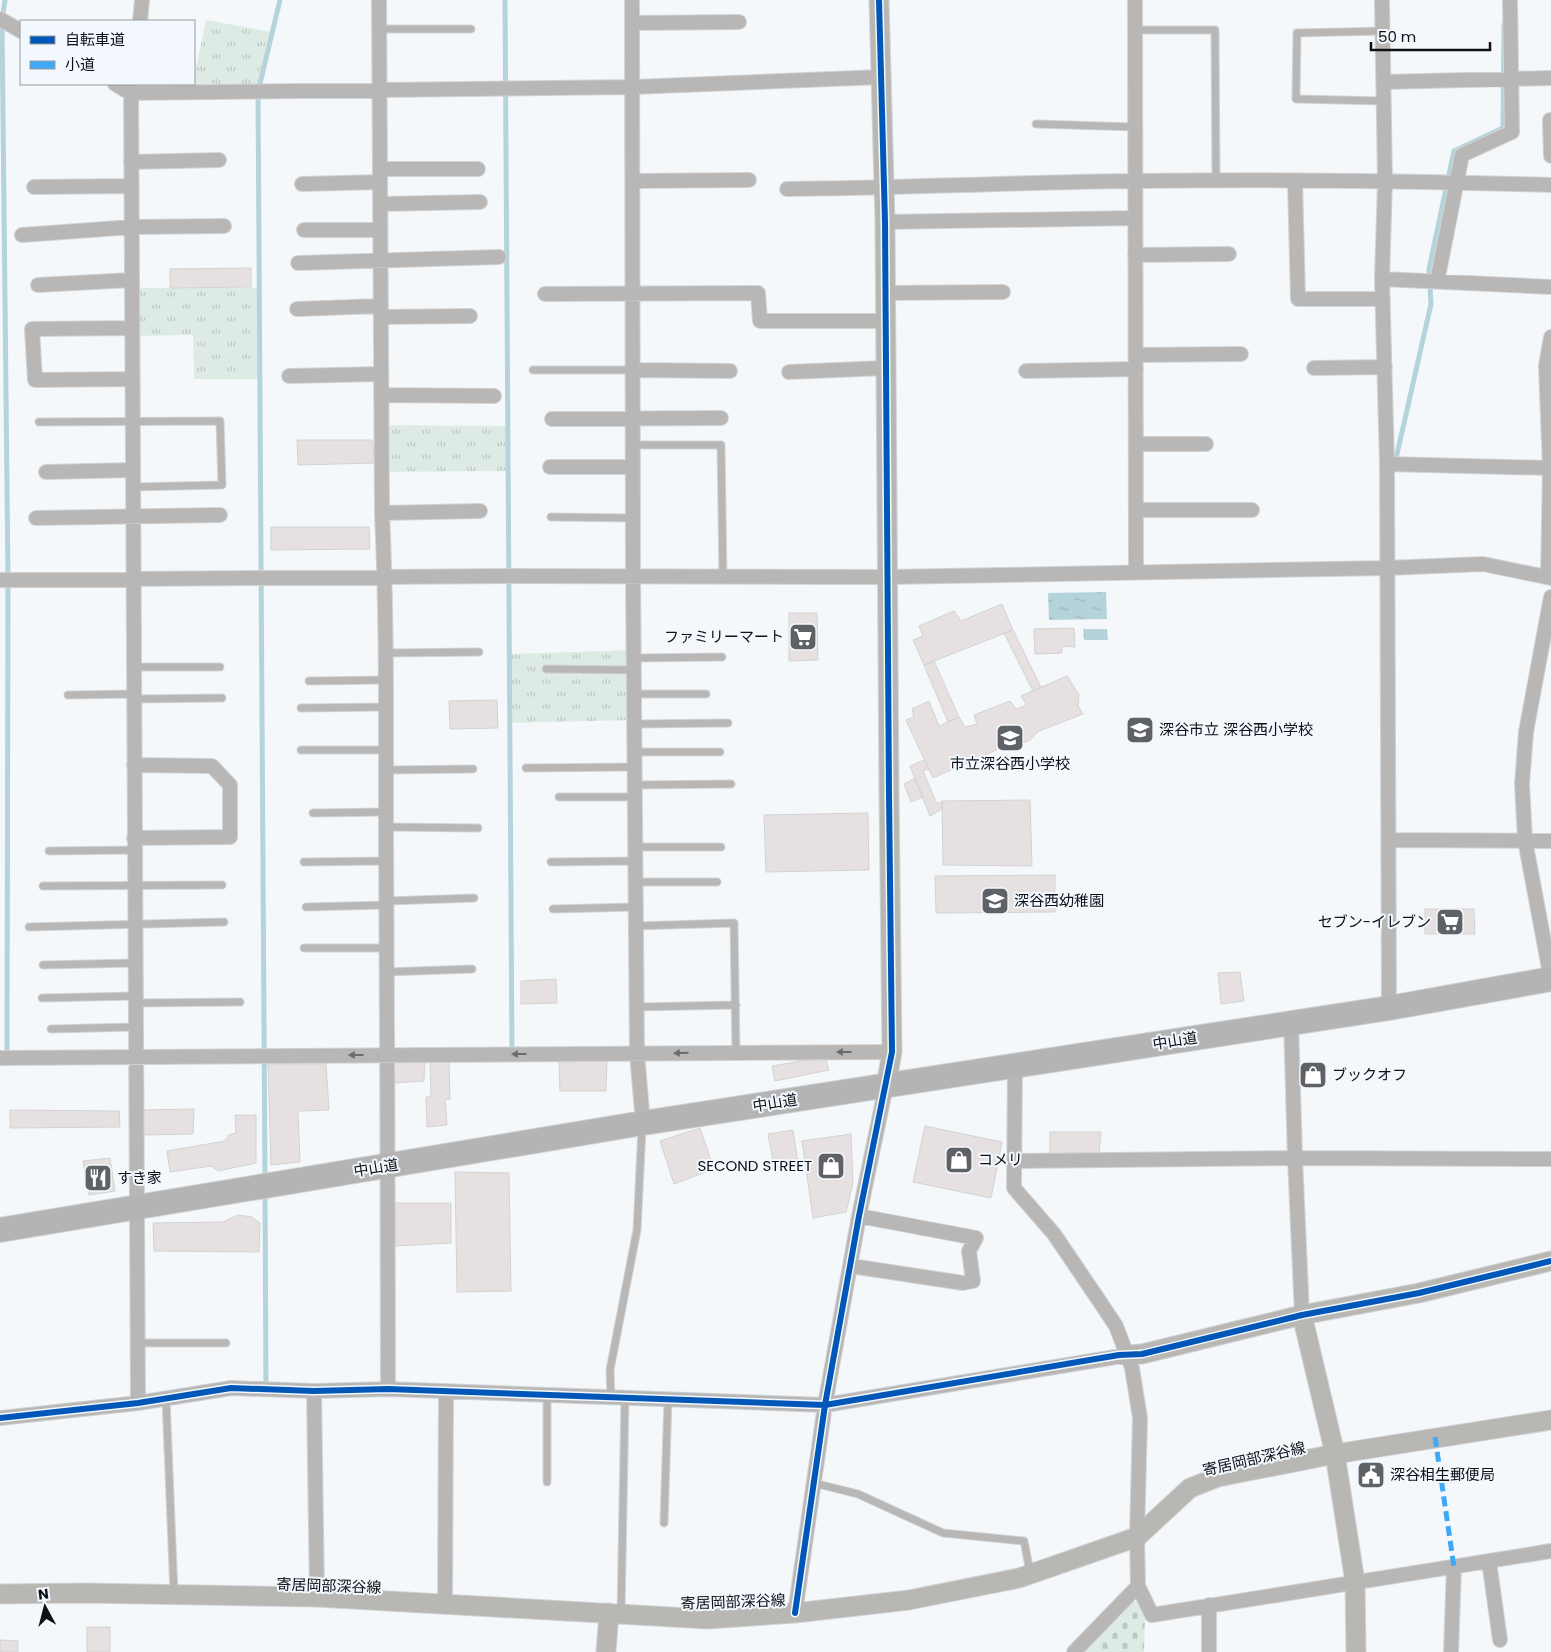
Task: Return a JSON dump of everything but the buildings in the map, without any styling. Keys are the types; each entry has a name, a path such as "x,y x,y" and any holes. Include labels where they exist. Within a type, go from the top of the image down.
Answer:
{"highway":[{"name":"中山道","path":"0,1230 642,1123 1389,1008 1551,979"}],"street":[{"path":"140,20 142,0"},
{"path":"379,0 382,513 386,680 388,1389"},
{"path":"632,0 636,1007 642,1123"},
{"path":"795,1613 825,1405 892,1052 885,222 879,0"},
{"path":"1135,0 1136,572"},
{"path":"1382,0 1385,181 1382,279 1387,464 1389,1008"},
{"path":"1437,282 1462,155 1512,132 1510,0"},
{"path":"0,19 20,30"},
{"path":"632,24 739,22"},
{"path":"138,1403 131,88 379,91 633,87 882,77"},
{"path":"1384,82 1551,78"},
{"path":"1550,120 1551,156"},
{"path":"131,162 219,160"},
{"path":"302,184 478,169"},
{"path":"633,181 749,180"},
{"path":"787,189 1135,181 1385,181 1551,185"},
{"path":"1295,181 1298,299 1383,299"},
{"path":"34,188 131,186"},
{"path":"380,204 480,202"},
{"path":"885,222 1135,218"},
{"path":"22,235 132,227 224,226"},
{"path":"304,230 380,230"},
{"path":"1135,255 1229,254"},
{"path":"298,263 499,257"},
{"path":"1382,279 1551,287"},
{"path":"38,285 132,280"},
{"path":"885,293 1003,292"},
{"path":"545,294 758,293 760,321 885,321"},
{"path":"297,310 380,311 470,316"},
{"path":"132,328 32,329 35,380 132,379"},
{"path":"0,580 887,576 1387,568 1483,564 1549,577 1550,468 1546,366 1551,337"},
{"path":"1136,355 1241,354"},
{"path":"1314,368 1385,367"},
{"path":"789,372 886,368"},
{"path":"1026,371 1136,369"},
{"path":"633,370 730,371"},
{"path":"289,376 381,374"},
{"path":"381,395 494,396"},
{"path":"552,419 720,418"},
{"path":"1136,444 1206,444"},
{"path":"1387,464 1550,468"},
{"path":"550,467 633,467"},
{"path":"46,472 133,470"},
{"path":"1136,510 1252,510"},
{"path":"382,513 480,511"},
{"path":"36,518 220,516"},
{"path":"1551,597 1526,732 1522,784 1525,840 1551,979"},
{"path":"134,765 212,766 230,785 230,837 134,844"},
{"path":"1388,840 1551,840"},
{"path":"1291,1022 1302,1315 1334,1454 1355,1582 1356,1652"},
{"path":"0,1058 892,1052"},
{"path":"1015,1066 1014,1188 1054,1234 1098,1298 1116,1326 1132,1368 1140,1418 1137,1537 1138,1586 1152,1615 1551,1551"},
{"path":"1015,1161 1295,1158 1551,1159"},
{"path":"850,1266 963,1283 972,1281 969,1251 976,1238 860,1216"},
{"path":"0,1418 138,1403 231,1388 314,1391 388,1389 825,1405 1142,1354 1302,1315 1420,1293 1551,1261"},
{"path":"314,1391 317,1597"},
{"path":"445,1604 446,1391"},
{"name":"寄居岡部深谷線","path":"0,1594 84,1593 317,1597 707,1619 795,1613 909,1600 1019,1578 1137,1537 1190,1488 1218,1477 1334,1454 1551,1420"},
{"path":"1489,1561 1500,1640"},
{"path":"1451,1652 1454,1567"},
{"path":"1074,1652 1138,1586"},
{"path":"1209,1652 1210,1605"},
{"path":"606,1652 615,1613"}],"lane":[{"path":"379,29 471,29"},
{"path":"1135,30 1215,30 1216,181"},
{"path":"1382,31 1297,33 1296,99 1384,101"},
{"path":"1036,124 1135,127"},
{"path":"533,370 633,370"},
{"path":"38,422 220,421 222,485 133,487"},
{"path":"633,446 721,446 723,577"},
{"path":"550,517 633,518"},
{"path":"385,653 479,652"},
{"path":"546,669 722,657"},
{"path":"134,667 220,667"},
{"path":"309,681 386,680"},
{"path":"68,694 222,698"},
{"path":"634,694 706,694"},
{"path":"301,708 386,707"},
{"path":"634,724 728,723"},
{"path":"301,750 386,750"},
{"path":"634,752 720,752"},
{"path":"526,768 634,767"},
{"path":"386,770 473,769"},
{"path":"559,798 732,784"},
{"path":"313,813 386,812"},
{"path":"386,827 478,828"},
{"path":"49,851 134,844"},
{"path":"635,847 721,847"},
{"path":"304,862 386,861"},
{"path":"551,862 635,861"},
{"path":"636,882 717,882"},
{"path":"44,886 222,884"},
{"path":"306,907 474,898"},
{"path":"552,909 636,907"},
{"path":"29,927 224,922"},
{"path":"636,926 734,923 736,1052"},
{"path":"304,948 387,948"},
{"path":"43,965 135,963"},
{"path":"387,972 472,969"},
{"path":"42,998 240,1002"},
{"path":"636,1007 736,1005"},
{"path":"51,1029 136,1027"},
{"path":"615,1613 618,1398 610,1370 636,1230 642,1123"},
{"path":"138,1343 226,1343"},
{"path":"546,1395 547,1482"},
{"path":"166,1398 174,1594"},
{"path":"664,1522 668,1399"},
{"path":"814,1483 858,1494 943,1533 1024,1541 1031,1574"}],"green space":[{"path":"206,20 272,32 258,92 130,93 131,85 195,85 195,64 197,64"},
{"path":"131,288 259,288 260,379 194,379 193,335 132,336"},
{"path":"381,425 507,426 508,471 381,472"},
{"path":"633,650 634,720 510,723 509,654"},
{"path":"1132,1602 1143,1603 1145,1616 1144,1652 1081,1652"}],"water":[{"path":"1106,592 1107,619 1049,620 1048,593"},
{"path":"1083,629 1107,629 1108,640 1084,640"}],"waterway":[{"path":"5,0 2,20 8,580 7,1057"},
{"path":"265,1179 258,92 280,0"},
{"path":"505,0 512,1054"},
{"path":"1395,463 1431,304 1429,269 1454,151 1503,128 1504,24"},
{"path":"265,1192 266,1389"}],"marked path":[{"path":"1435,1437 1454,1567"}],"cycle path":[{"path":"795,1613 825,1405 859,1216 892,1052 885,222 879,0"},
{"path":"0,1418 138,1403 231,1388 314,1391 388,1389 825,1405 1119,1355 1142,1354 1302,1315 1419,1293 1551,1261"}],"place":[{"name":"ファミリーマート","path":"803,637"},
{"name":"深谷市立 深谷西小学校","path":"1140,730"},
{"name":"市立深谷西小学校","path":"1010,738"},
{"name":"深谷西幼稚園","path":"995,901"},
{"name":"セブン-イレブン","path":"1450,922"},
{"name":"ブックオフ","path":"1313,1075"},
{"name":"コメリ","path":"959,1160"},
{"name":"SECOND STREET","path":"831,1166"},
{"name":"すき家","path":"98,1178"},
{"name":"深谷相生郵便局","path":"1371,1475"}]}
